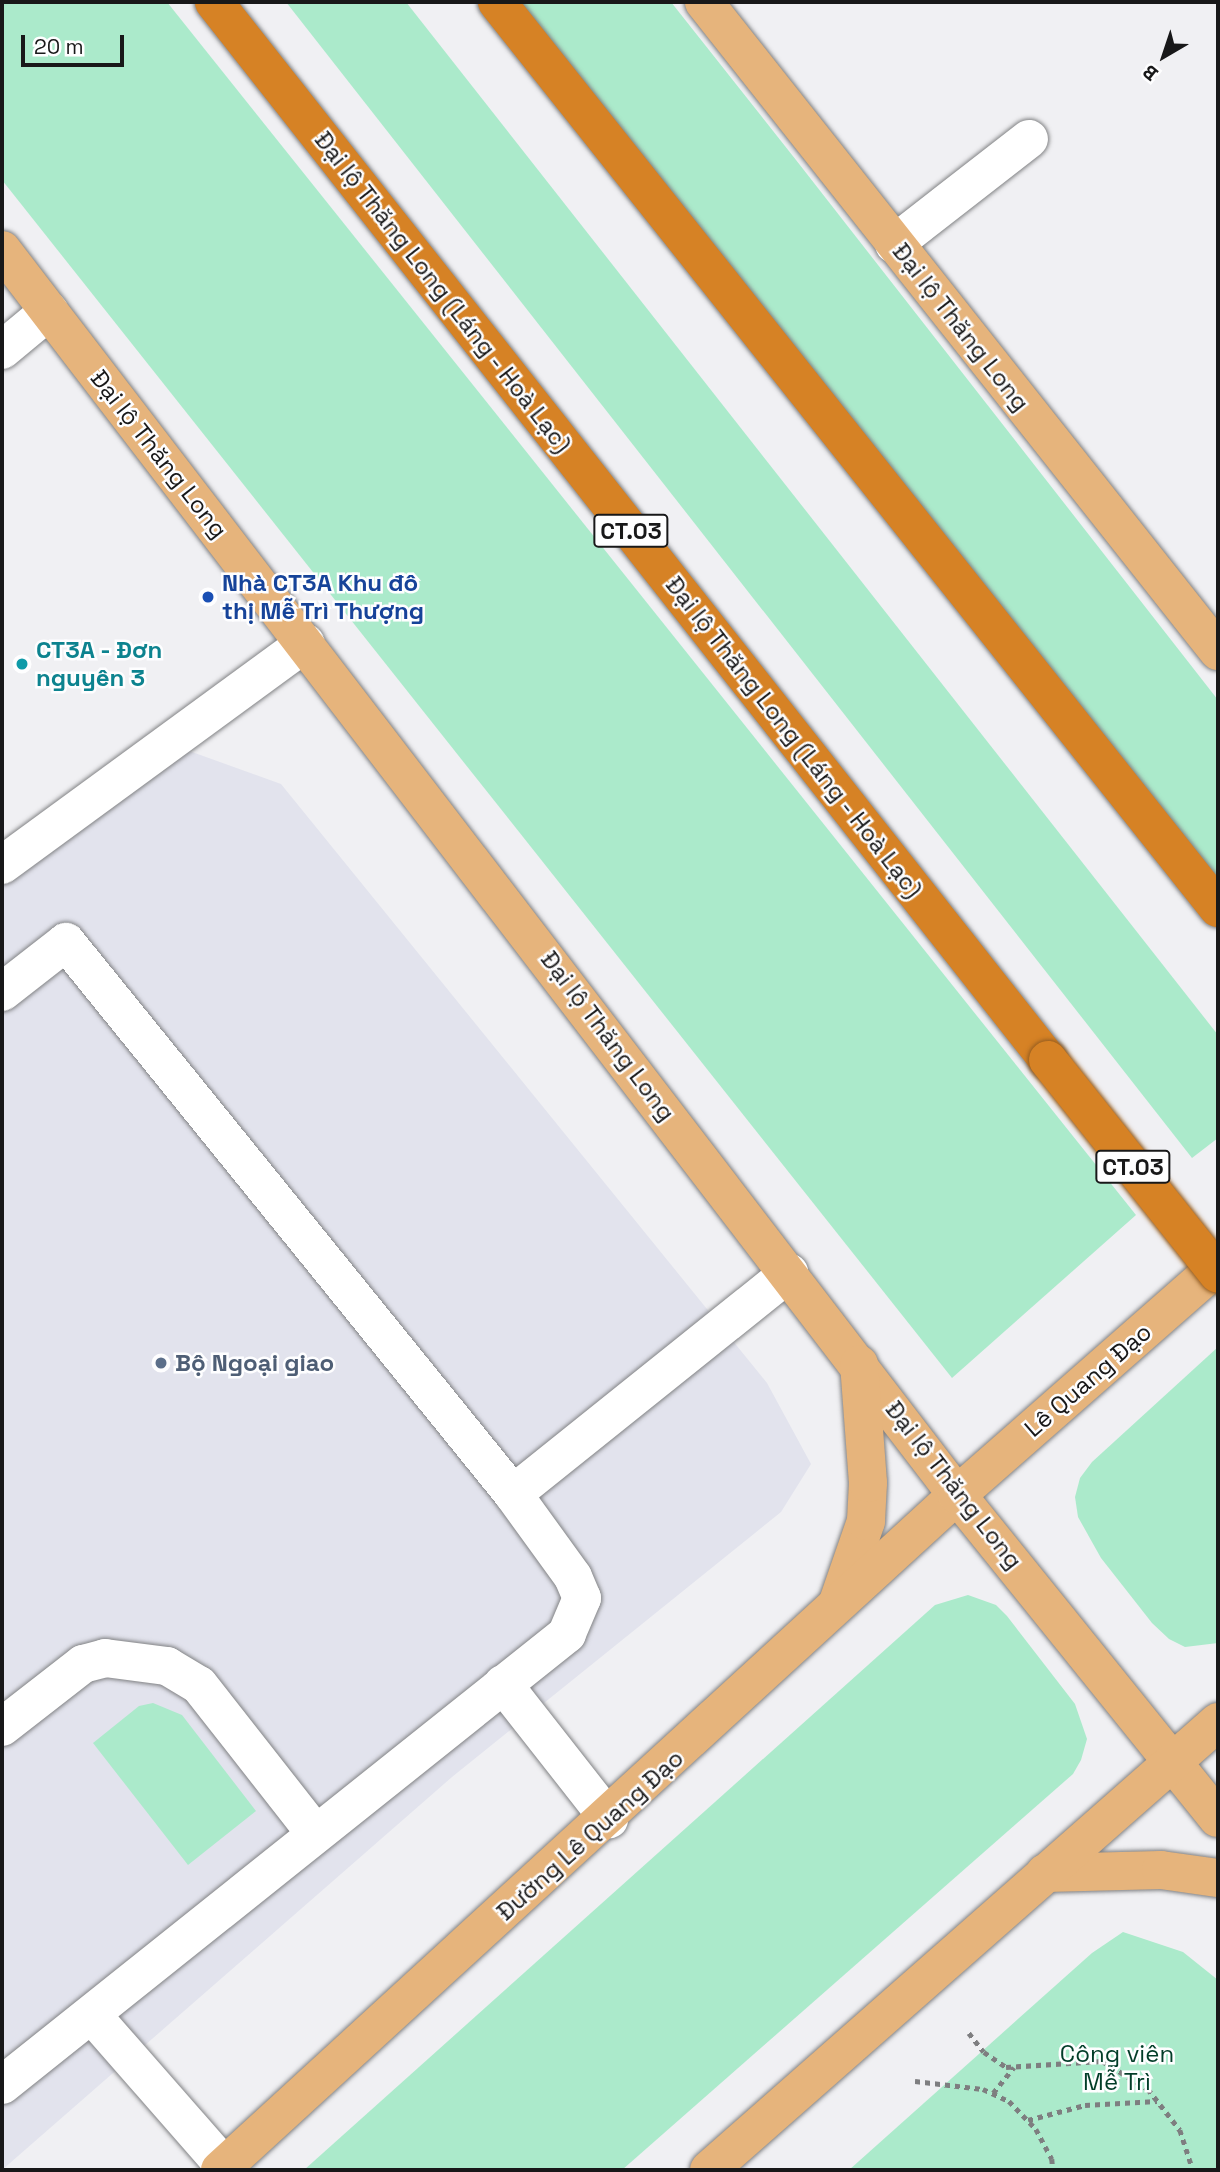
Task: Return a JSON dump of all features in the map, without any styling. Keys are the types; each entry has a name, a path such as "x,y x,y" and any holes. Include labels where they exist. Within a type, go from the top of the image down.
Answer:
{"highway":[{"name":"Đại lộ Thăng Long (Láng - Hoà Lạc)","path":"214,2 1218,1274"},
{"path":"497,2 1218,908"}],"main road":[{"name":"Đại lộ Thăng Long","path":"704,2 1218,652"},
{"name":"Đại lộ Thăng Long","path":"2,250 957,1495 1218,1818"},
{"name":"Lê Quang Đạo","path":"957,1495 1218,1266"},
{"path":"834,1611 866,1521 869,1483 859,1364"},
{"name":"Đường Lê Quang Đạo","path":"222,2168 608,1819 957,1495"},
{"path":"709,2170 1218,1722"},
{"path":"1045,1873 1161,1870 1218,1878"}],"street":[{"path":"894,244 1029,139"},
{"path":"2,350 49,311"},
{"path":"2,865 305,643"},
{"path":"2,992 65,942 513,1494 573,1577 582,1598 567,1634 2,2085"},
{"path":"513,1494 789,1273"},
{"path":"2,1727 83,1664 105,1658 167,1666 199,1685 315,1833"},
{"path":"503,1684 608,1819"},
{"path":"92,2015 222,2168"}],"path":[{"path":"969,2033 984,2052 1014,2067 1102,2061 1148,2089 1180,2130 1193,2170"},
{"path":"993,2093 1014,2067"},
{"path":"915,2081 993,2093 1009,2101 1028,2120 1053,2168 1060,2170"},
{"path":"1028,2120 1085,2105 1157,2101"}],"shaded area":[{"path":"181,748 281,784 767,1383 811,1464 781,1512 452,1777 2,2170 2,875"}],"green space":[{"path":"2,2 167,2 1136,1215 952,1378 2,180"},
{"path":"286,2 406,2 1218,1035 1218,1138 1192,1158"},
{"path":"514,2 671,2 796,160 1218,700 1218,899"},
{"path":"1218,1347 1218,1643 1185,1647 1169,1639 1152,1623 1101,1558 1078,1517 1075,1497 1080,1478 1092,1462"},
{"path":"968,1595 996,1605 1007,1616 1075,1704 1087,1739 1081,1760 1073,1774 622,2170 304,2170 935,1605"},
{"path":"153,1703 182,1715 256,1811 188,1865 93,1743 139,1706"},
{"name":"Công viên Mễ Trì","path":"1123,1932 1183,1952 1218,1980 1218,2170 849,2170 1092,1953"}],"place":[{"name":"Nhà CT3A Khu đô thị Mễ Trì Thượng","path":"208,597"},
{"name":"CT3A - Đơn nguyên 3","path":"22,664"},
{"name":"Bộ Ngoại giao","path":"161,1363"}]}
